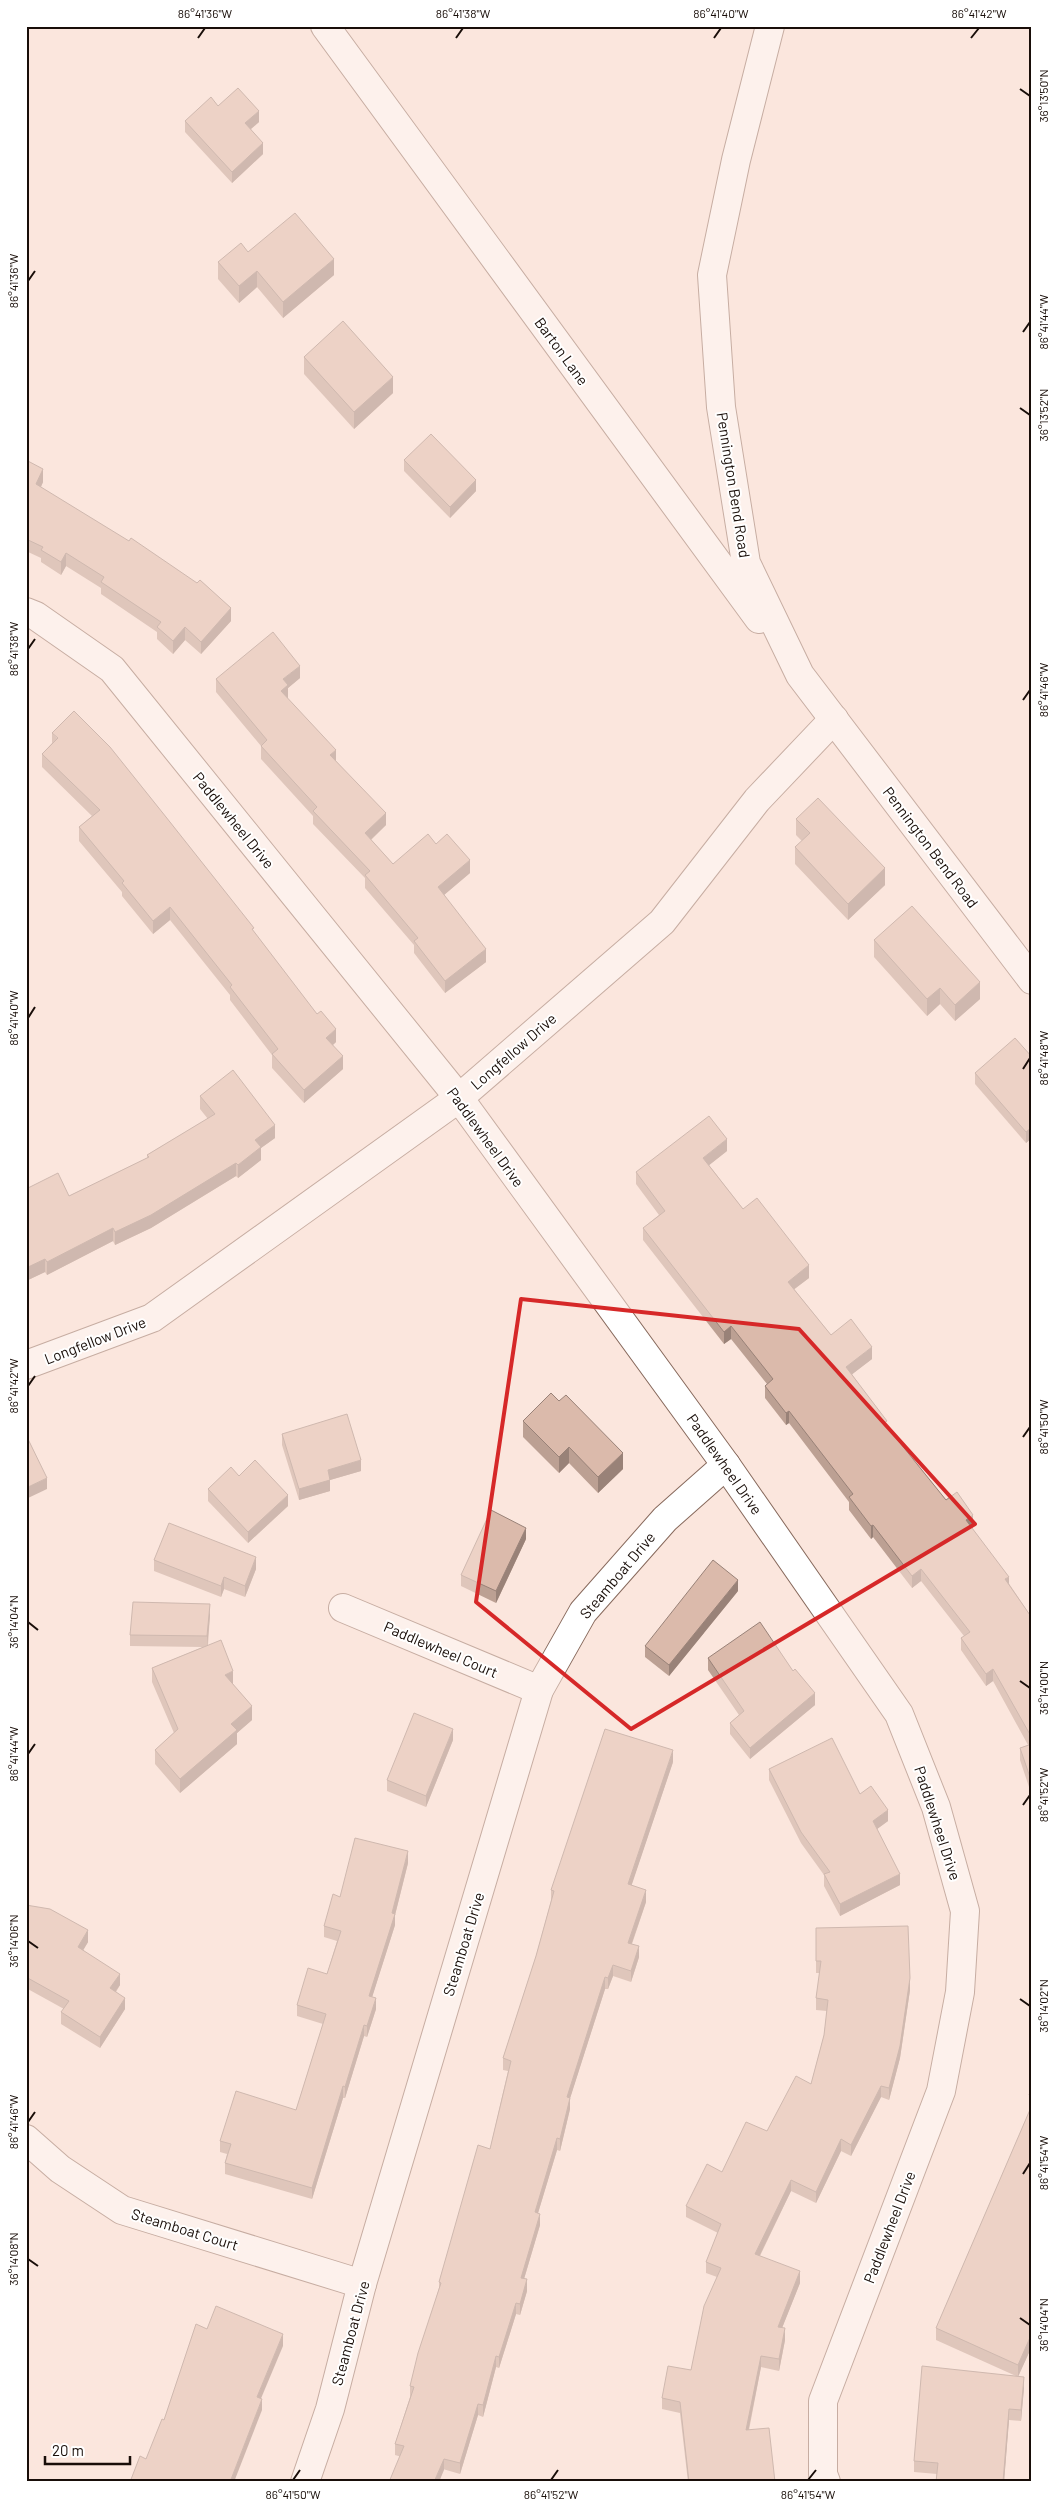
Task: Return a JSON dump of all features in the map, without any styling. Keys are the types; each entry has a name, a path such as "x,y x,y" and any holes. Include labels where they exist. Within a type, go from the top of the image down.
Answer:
{"street":[{"name":"Barton Lane","path":"325,26 800,675"},
{"name":"Pennington Bend Road","path":"770,26 736,160 712,275 722,407 746,563 800,675 1032,980"},
{"name":"Paddlewheel Drive","path":"26,612 36,616 112,668 459,1098 726,1465 899,1714 936,1807 965,1911 960,1992 941,2091 823,2401 823,2474 826,2482"},
{"name":"Longfellow Drive","path":"26,1365 152,1318 459,1098 662,922 757,800 834,719"},
{"name":"Steamboat Drive","path":"306,2482 330,2409 362,2284 539,1690 583,1612 665,1519 726,1465"},
{"name":"Paddlewheel Court","path":"343,1608 539,1690"},
{"name":"Steamboat Court","path":"26,2139 60,2169 122,2210 362,2284"}],"highlighted area":[{"path":"521,1299 799,1329 975,1524 631,1729 476,1602"}],"building":[{"path":"238,88 259,111 245,123 263,143 232,172 185,121 211,97 218,106"},
{"path":"295,213 334,259 283,302 257,271 239,286 218,262 241,243 248,252"},
{"path":"343,321 393,377 354,412 304,357"},
{"path":"431,434 476,480 450,507 404,460"},
{"path":"26,460 43,469 36,484 129,541 131,538 197,583 200,580 231,608 201,642 185,627 173,641 157,627 161,622 101,582 104,577 66,553 61,562 41,550 43,547 26,539"},
{"path":"273,632 300,666 283,679 288,685 281,691 336,750 330,755 386,813 365,833 393,864 428,834 436,844 447,834 470,860 438,887 486,949 445,981 414,941 418,938 365,875 370,871 313,811 317,807 261,746 267,740 216,679"},
{"path":"74,711 110,747 254,928 252,929 317,1014 321,1011 336,1029 326,1038 343,1056 304,1090 272,1054 278,1049 230,987 232,985 170,907 153,921 122,883 124,881 79,827 100,810 42,754 58,738 52,733"},
{"path":"818,798 885,868 848,904 795,847 810,833 796,819"},
{"path":"912,906 980,982 955,1005 940,988 927,999 874,940"},
{"path":"1015,1038 1032,1057 1032,1077 1030,1078 1032,1081 1032,1127 1026,1132 975,1073"},
{"path":"233,1070 275,1125 255,1140 261,1147 238,1165 236,1163 151,1215 115,1232 113,1228 47,1262 45,1259 26,1268 26,1189 58,1173 69,1196 149,1157 147,1155 215,1114 200,1096"},
{"path":"709,1116 727,1139 703,1158 743,1209 757,1198 809,1265 788,1282 831,1335 851,1319 872,1347 846,1367 887,1421 884,1423 946,1500 957,1492 973,1515 966,1520 1009,1577 1005,1579 1032,1618 1032,1738 993,1669 986,1674 961,1638 970,1632 921,1569 912,1576 873,1525 871,1526 849,1497 853,1494 789,1411 786,1413 765,1386 773,1379 731,1326 724,1332 643,1228 665,1211 636,1172"},
{"path":"551,1393 559,1401 566,1395 623,1453 598,1477 569,1447 559,1457 523,1421"},
{"path":"347,1414 361,1460 328,1470 330,1480 299,1489 282,1434"},
{"path":"26,1435 47,1478 26,1488"},
{"path":"255,1460 288,1495 248,1532 208,1489 231,1467 239,1476"},
{"path":"491,1510 526,1528 496,1591 461,1575"},
{"path":"169,1523 256,1557 245,1586 224,1577 221,1586 154,1560"},
{"path":"713,1560 738,1580 669,1665 645,1646"},
{"path":"133,1602 210,1604 207,1636 130,1635"},
{"path":"760,1622 793,1671 795,1669 815,1693 750,1748 730,1723 744,1711 708,1658"},
{"path":"221,1640 233,1671 225,1675 252,1706 231,1724 237,1730 180,1779 155,1750 178,1729 152,1668"},
{"path":"414,1713 453,1729 426,1796 387,1780"},
{"path":"605,1729 673,1750 628,1884 646,1890 628,1943 639,1946 631,1971 613,1965 608,1978 605,1977 567,2097 570,2098 560,2139 557,2138 535,2212 540,2214 521,2278 527,2279 520,2304 516,2303 499,2357 496,2356 483,2405 478,2404 460,2463 444,2459 434,2482 389,2482 404,2446 395,2444 414,2387 410,2386 418,2353 441,2283 439,2282 478,2145 490,2149 511,2061 503,2058 536,1956 554,1891 551,1890"},
{"path":"832,1738 860,1794 871,1786 888,1810 873,1821 900,1874 840,1904 824,1874 830,1872 801,1832 769,1769"},
{"path":"1032,1744 1032,1783 1020,1748"},
{"path":"355,1838 408,1851 392,1913 395,1914 369,1996 376,1998 367,2026 364,2025 345,2087 343,2086 312,2188 225,2163 231,2144 220,2141 236,2091 296,2110 326,2014 297,2005 308,1968 327,1974 341,1931 324,1926 333,1894 340,1897"},
{"path":"26,1905 50,1909 88,1930 78,1947 120,1974 110,1988 125,1998 100,2037 61,2012 69,2001 26,1977"},
{"path":"908,1926 910,1978 900,2046 889,2088 881,2086 851,2145 841,2139 816,2192 791,2180 755,2254 800,2271 778,2327 785,2328 779,2359 761,2356 746,2430 769,2428 775,2482 689,2482 680,2402 662,2398 668,2366 691,2370 704,2306 721,2268 706,2262 721,2224 686,2206 707,2164 722,2172 746,2122 767,2131 796,2076 811,2084 824,2035 828,2000 816,1998 821,1961 816,1961 816,1928"},
{"path":"1032,2105 1032,2333 1018,2365 936,2328"},
{"path":"216,2306 283,2334 257,2397 262,2399 230,2482 130,2482 140,2456 146,2459 162,2419 164,2420 196,2324 207,2329"},
{"path":"922,2366 1024,2377 1021,2410 1009,2409 1003,2482 936,2482 938,2463 914,2461"}]}
